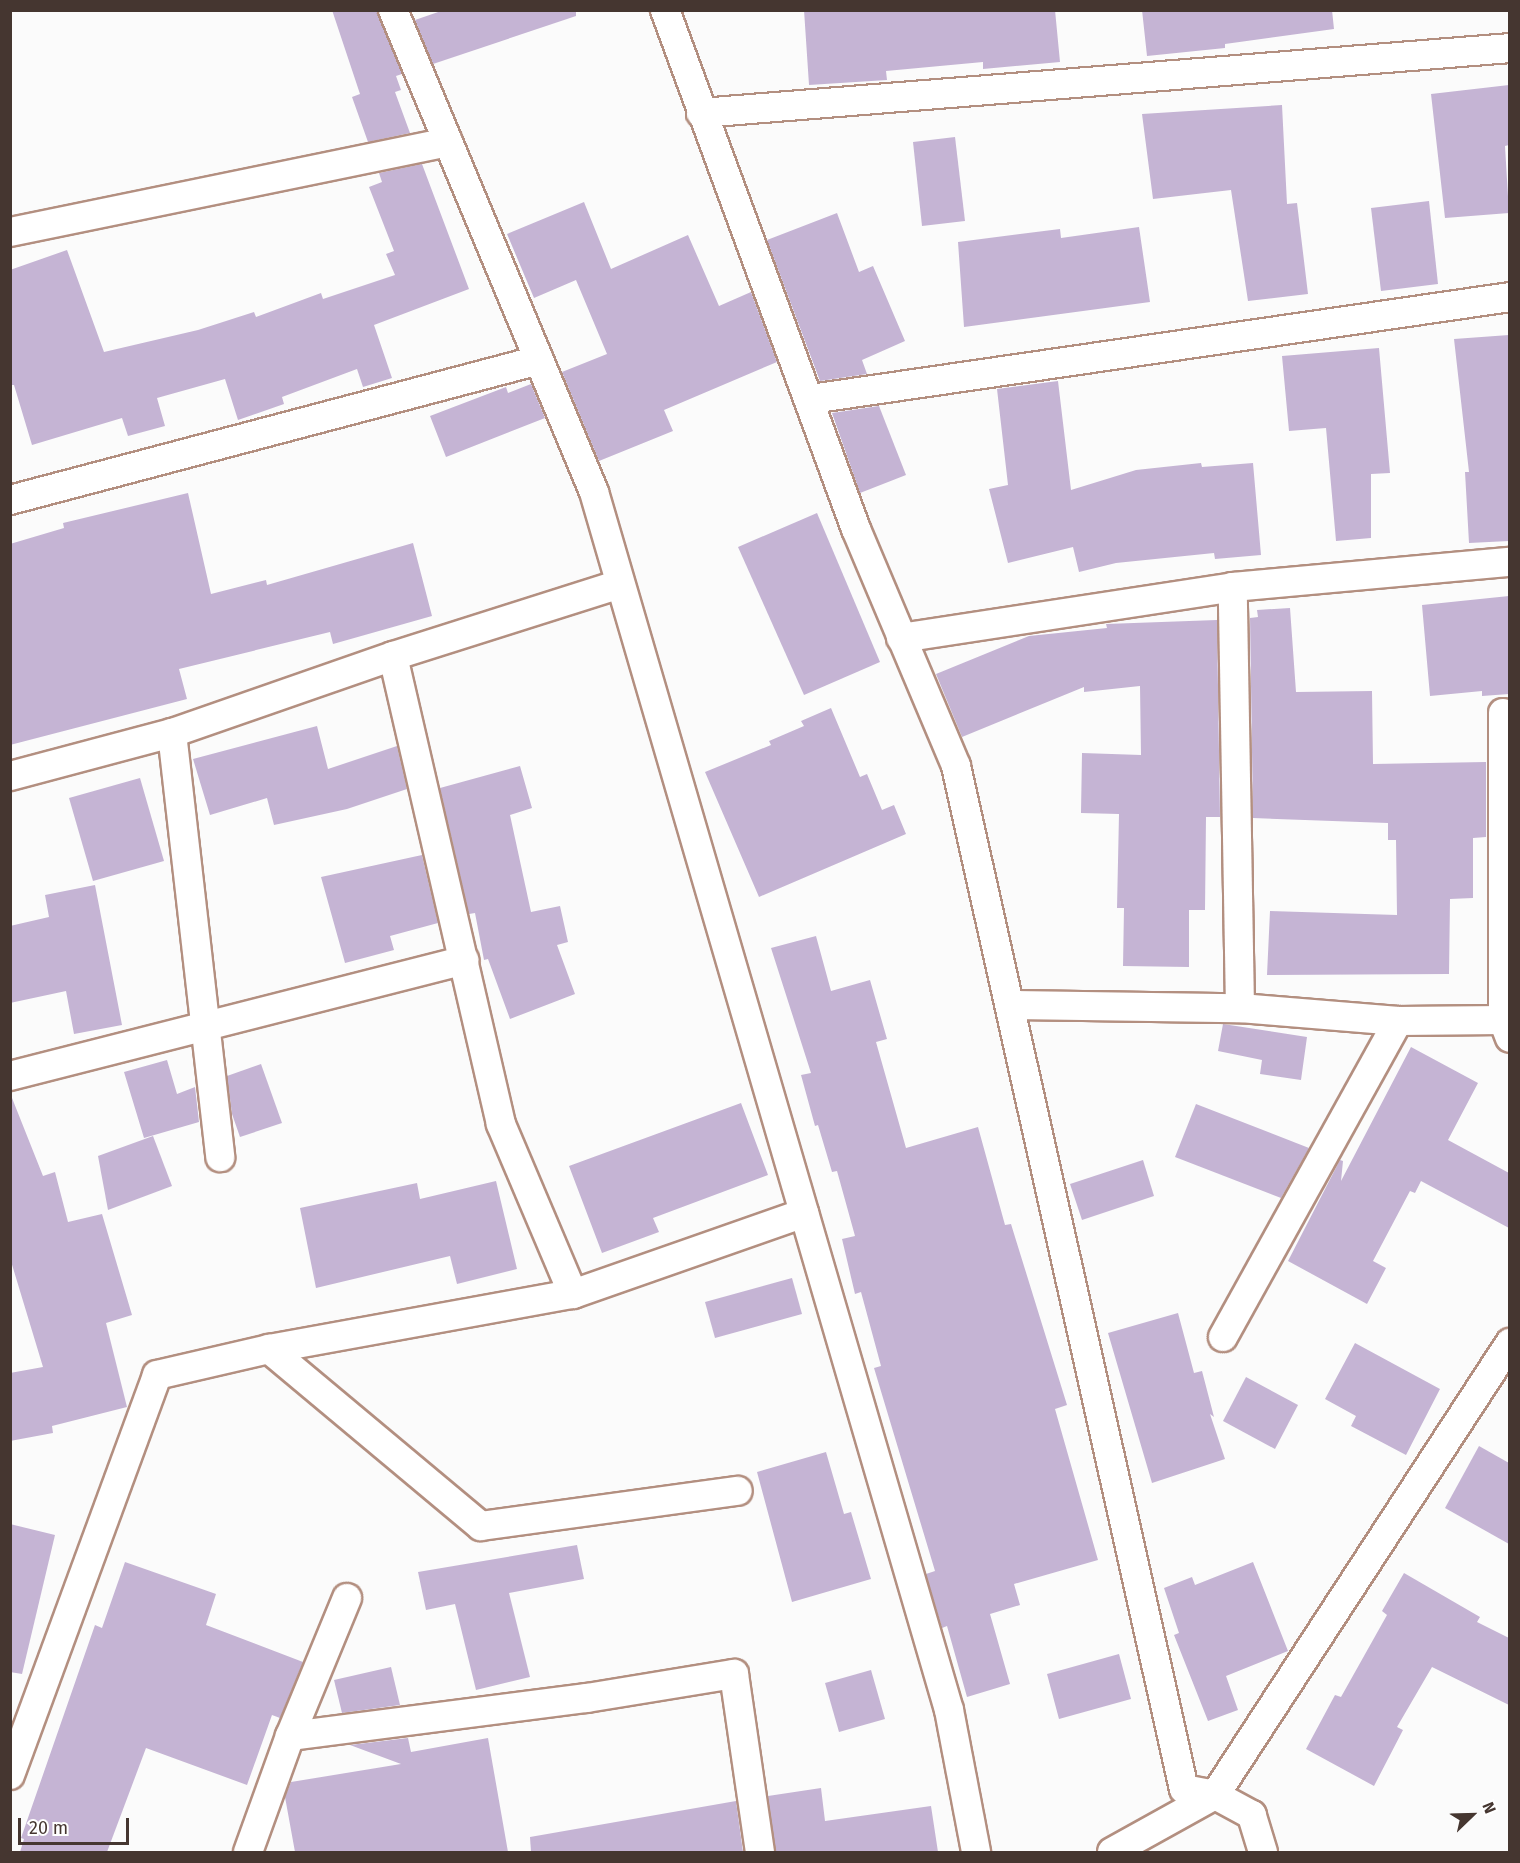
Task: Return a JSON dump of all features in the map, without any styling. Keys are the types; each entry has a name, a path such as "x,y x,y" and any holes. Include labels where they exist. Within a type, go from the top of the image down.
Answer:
{"street":[{"path":"393,10 594,492 949,1710 976,1852"},
{"path":"665,10 701,113 811,399 856,529 956,766 1184,1790 1215,1795 1252,1815 1263,1852"},
{"path":"701,113 1509,48"},
{"path":"10,232 448,142"},
{"path":"811,399 1509,297"},
{"path":"10,500 539,360"},
{"path":"901,638 1233,587 1509,562"},
{"path":"10,776 172,733 393,656 620,584"},
{"path":"1233,587 1240,1008"},
{"path":"393,656 501,1124 573,1294"},
{"path":"1011,1005 1240,1008 1506,1029 1503,713"},
{"path":"172,733 220,1157"},
{"path":"10,1076 464,960"},
{"path":"1223,1337 1398,1021"},
{"path":"10,1775 158,1375 268,1349 573,1294 804,1213"},
{"path":"1112,1852 1215,1795 1509,1343"},
{"path":"268,1349 482,1526 738,1491"},
{"path":"248,1852 290,1736 347,1598"},
{"path":"290,1736 587,1698 734,1674 760,1852"}],"building":[{"path":"332,10 377,10 402,74 396,76 401,90 395,92 410,133 368,142 352,97 360,94"},
{"path":"444,10 576,10 576,16 433,64 415,20"},
{"path":"804,10 1055,10 1060,62 983,69 983,62 886,71 887,80 809,85"},
{"path":"1142,10 1332,10 1334,29 1225,44 1225,48 1147,56"},
{"path":"1509,85 1509,145 1505,146 1509,213 1445,218 1431,94"},
{"path":"1282,105 1287,204 1297,203 1308,294 1248,301 1231,190 1153,199 1142,114"},
{"path":"955,137 965,221 922,226 913,142"},
{"path":"422,164 469,289 374,325 392,378 363,387 357,369 282,397 284,404 238,420 225,379 157,398 165,426 128,436 122,418 32,445 14,385 10,385 10,270 67,250 104,352 198,330 254,312 256,317 321,293 323,299 395,275 386,254 394,251 369,187 382,182 379,173"},
{"path":"1429,201 1438,284 1381,291 1371,208"},
{"path":"584,202 611,269 688,235 719,306 751,292 777,362 664,410 673,431 599,461 562,372 607,354 576,280 534,298 507,234"},
{"path":"837,213 859,272 873,266 905,341 862,360 867,374 820,381 767,240"},
{"path":"1139,227 1150,302 964,327 958,242 1060,229 1061,238"},
{"path":"1509,335 1509,541 1469,543 1465,472 1469,472 1454,339"},
{"path":"1379,348 1390,473 1371,474 1371,538 1336,541 1326,428 1289,431 1282,356"},
{"path":"1058,381 1071,490 1136,470 1201,463 1202,467 1253,463 1261,555 1215,559 1214,553 1116,563 1079,572 1073,547 1008,563 989,489 1008,485 997,389"},
{"path":"531,384 545,418 446,457 430,416 506,387 508,393"},
{"path":"879,406 906,475 860,493 832,413"},
{"path":"188,493 211,594 266,580 267,585 413,543 432,616 333,644 330,632 179,669 187,699 10,745 10,544 64,528 63,523"},
{"path":"817,513 880,662 804,695 738,547"},
{"path":"1509,596 1509,694 1482,696 1482,691 1430,696 1422,605"},
{"path":"1290,608 1296,692 1372,691 1373,764 1486,762 1486,837 1473,838 1473,898 1450,899 1449,974 1267,975 1270,911 1397,915 1396,840 1388,840 1388,823 1253,818 1250,618 1258,617 1257,610"},
{"path":"1217,620 1220,817 1206,817 1205,910 1189,910 1189,967 1123,966 1124,908 1117,908 1119,814 1081,813 1082,753 1141,755 1140,686 1084,692 1084,687 962,737 936,674 1029,636 1107,628 1106,624"},
{"path":"831,708 860,777 867,774 882,810 894,805 906,834 759,897 705,772 771,745 769,741 804,726 801,721"},
{"path":"317,726 328,769 397,746 407,789 347,809 274,825 267,798 210,815 193,759"},
{"path":"520,766 532,808 510,815 531,912 560,906 568,942 557,945 575,994 510,1019 488,959 484,960 475,913 469,914 440,788"},
{"path":"140,778 164,861 93,881 69,798"},
{"path":"422,855 438,923 390,936 394,950 345,963 321,877"},
{"path":"95,885 122,1025 74,1034 66,991 10,1003 10,926 49,917 45,895"},
{"path":"816,936 831,991 870,980 887,1039 876,1042 906,1148 978,1127 1005,1225 1011,1224 1067,1405 1055,1409 1098,1560 1014,1584 1020,1605 990,1614 1010,1684 967,1697 947,1626 942,1628 926,1574 935,1571 874,1368 881,1366 861,1292 855,1294 842,1239 855,1236 837,1171 832,1172 818,1125 815,1126 801,1075 811,1073 771,948"},
{"path":"1223,1024 1307,1037 1301,1080 1260,1074 1262,1060 1218,1051"},
{"path":"1411,1047 1478,1083 1448,1140 1509,1173 1509,1228 1421,1181 1415,1193 1410,1191 1373,1261 1386,1268 1367,1304 1288,1261 1340,1160 1343,1161 1341,1181"},
{"path":"167,1060 177,1094 195,1087 199,1122 144,1138 124,1072"},
{"path":"261,1064 282,1123 240,1137 232,1114 227,1076"},
{"path":"12,1098 43,1176 55,1172 68,1222 102,1214 132,1315 106,1323 127,1407 52,1426 53,1433 10,1441 10,1373 43,1367 10,1258"},
{"path":"741,1103 768,1175 653,1218 659,1232 602,1253 569,1166"},
{"path":"1196,1104 1309,1148 1281,1198 1175,1157"},
{"path":"153,1136 172,1186 108,1210 98,1156"},
{"path":"1143,1160 1154,1196 1082,1220 1070,1184"},
{"path":"496,1181 517,1269 457,1284 450,1256 316,1288 300,1208 417,1183 420,1199"},
{"path":"792,1278 802,1314 715,1338 705,1302"},
{"path":"1178,1313 1194,1373 1202,1371 1214,1417 1210,1414 1225,1459 1152,1483 1108,1333"},
{"path":"1355,1343 1440,1389 1406,1455 1351,1426 1356,1416 1325,1399"},
{"path":"1246,1377 1298,1405 1275,1449 1223,1421"},
{"path":"1479,1446 1509,1463 1509,1544 1445,1508"},
{"path":"826,1452 844,1514 851,1512 871,1579 792,1602 757,1472"},
{"path":"10,1524 55,1535 22,1674 10,1672"},
{"path":"577,1545 584,1579 509,1593 530,1677 476,1690 455,1604 426,1610 418,1572"},
{"path":"125,1562 216,1594 206,1625 303,1662 280,1718 272,1715 247,1785 146,1748 107,1852 20,1852 24,1839 21,1838 95,1625 102,1628"},
{"path":"1253,1562 1288,1651 1226,1676 1238,1710 1208,1721 1174,1635 1179,1633 1164,1588 1192,1577 1195,1585"},
{"path":"1404,1573 1480,1617 1477,1622 1509,1638 1509,1705 1432,1667 1397,1727 1403,1730 1374,1786 1306,1749 1335,1695 1341,1697 1387,1615 1382,1611"},
{"path":"1119,1654 1131,1699 1059,1719 1047,1674"},
{"path":"391,1667 400,1705 342,1713 334,1680"},
{"path":"871,1670 885,1719 839,1732 825,1683"},
{"path":"408,1738 411,1752 488,1738 508,1852 295,1852 285,1797 291,1782 401,1764 350,1745"},
{"path":"821,1788 825,1821 931,1806 938,1852 776,1852 768,1796"},
{"path":"736,1801 743,1852 531,1852 530,1837"}]}
